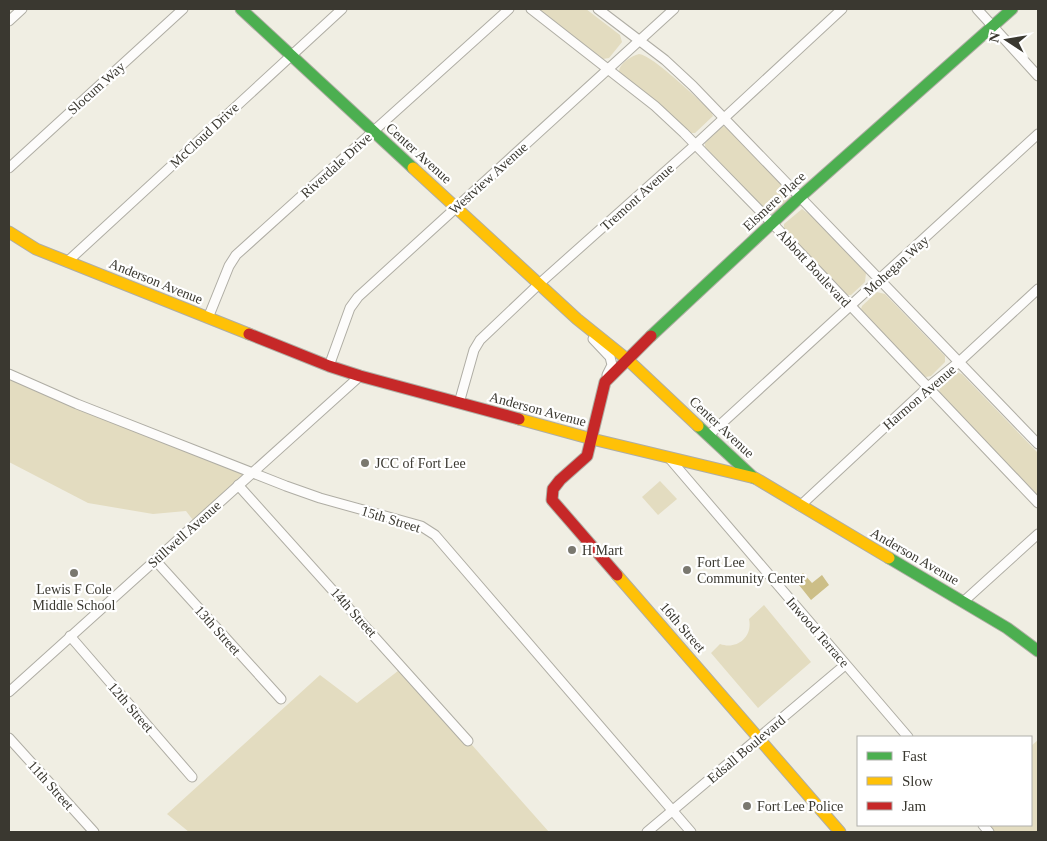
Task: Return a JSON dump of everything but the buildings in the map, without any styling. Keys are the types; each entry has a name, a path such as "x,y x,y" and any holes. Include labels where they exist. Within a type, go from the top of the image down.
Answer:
{"main road":[{"name":"Center Avenue","path":"241,9 577,319 628,360 755,478"},
{"name":"Elsmere Place","path":"604,382 800,197 1012,9"},
{"name":"Anderson Avenue","path":"9,232 36,248 67,262 329,366 592,439 755,478 1007,628 1038,652"},
{"path":"592,439 604,382"},
{"name":"16th Street","path":"592,439 587,456 560,480 553,489 552,500 840,832"}],"street":[{"path":"9,21 22,9"},
{"name":"Slocum Way","path":"9,168 183,9"},
{"name":"McCloud Drive","path":"67,262 342,9"},
{"name":"Riverdale Drive","path":"208,318 228,266 236,255 509,9"},
{"name":"Abbott Boulevard","path":"531,9 655,106 696,145 1038,503"},
{"path":"598,9 693,86 1038,444"},
{"name":"Westview Avenue","path":"329,366 350,308 358,296 674,9"},
{"name":"Tremont Avenue","path":"459,403 474,350 480,340 539,284 696,145 842,9"},
{"path":"977,9 1038,76"},
{"name":"Mohegan Way","path":"708,435 1038,134"},
{"name":"Harmon Avenue","path":"800,506 928,387 959,362 1038,289"},
{"name":"Center Avenue","path":"577,319 610,358 612,365 604,382"},
{"name":"15th Street","path":"9,374 77,404 252,473 320,498 421,526 435,535 691,832"},
{"name":"Stillwell Avenue","path":"9,692 360,376"},
{"name":"Inwood Terrace","path":"670,459 907,736"},
{"name":"14th Street","path":"238,485 468,741"},
{"path":"963,602 1038,534"},
{"name":"13th Street","path":"155,560 281,699"},
{"name":"12th Street","path":"70,636 192,777"},
{"name":"Edsall Boulevard","path":"647,832 845,665"},
{"name":"11th Street","path":"9,738 93,832"}],"shaded area":[{"path":"539,9 586,9 620,35 622,42 609,58 603,59"},
{"path":"639,54 655,62 711,111 713,116 695,133 691,133 686,129 619,72 621,66 626,61"},
{"path":"723,126 790,193 790,199 773,214 768,213 705,147 705,143"},
{"path":"802,209 813,217 866,273 865,282 851,295 846,295 784,230 784,224"},
{"path":"877,292 885,294 945,356 945,362 931,376 926,377 922,375 862,312 862,306"},
{"path":"957,372 962,374 1038,453 1038,496 939,392 940,387"},
{"path":"9,374 252,473 196,524 186,511 153,514 88,503 9,462"},
{"path":"660,481 677,499 658,515 642,497"},
{"path":"803,573 812,583 822,575 829,585 811,600 795,580"},
{"path":"764,605 811,662 758,708 711,653 720,644 732,645 742,640 749,631 749,619"},
{"path":"403,667 549,832 189,832 167,814 320,675 357,703"},
{"path":"1038,740 1038,832 989,832 984,826 1032,826 1032,745"}],"traffic: fast":[{"path":"241,9 413,168"},
{"path":"651,336 800,197 1012,9"},
{"path":"698,426 754,478"},
{"path":"889,558 1007,628 1038,651"}],"traffic: slow":[{"path":"413,168 577,319 628,360 698,426"},
{"path":"9,232 36,249 249,334"},
{"path":"519,419 592,439 755,478 889,558"},
{"path":"617,575 840,832"}],"traffic: jam":[{"path":"249,334 329,366 360,376 519,419"},
{"path":"617,575 552,500 553,489 560,480 587,456 605,382 651,336"}],"place":[{"name":"JCC of Fort Lee","path":"365,463"},
{"name":"H Mart","path":"572,550"},
{"name":"Fort Lee Community Center","path":"687,570"},
{"name":"Lewis F Cole Middle School","path":"74,573"},
{"name":"Fort Lee Police","path":"747,806"}]}
